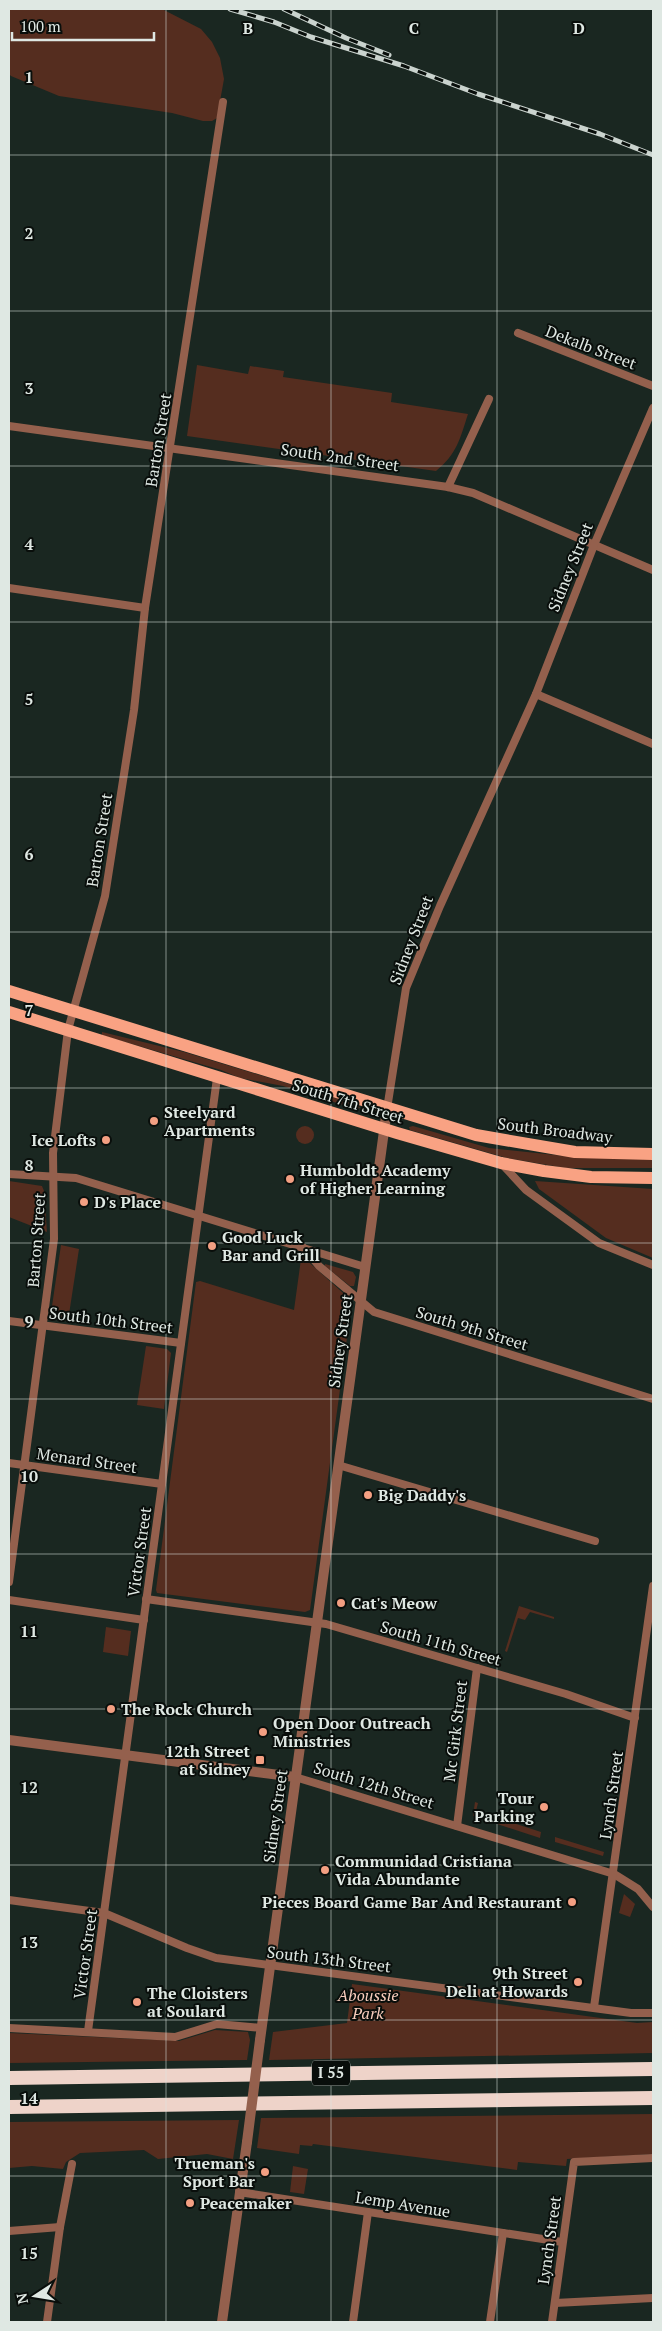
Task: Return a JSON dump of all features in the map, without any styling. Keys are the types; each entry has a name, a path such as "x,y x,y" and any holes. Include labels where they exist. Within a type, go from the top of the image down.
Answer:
{"highway":[{"name":"I 55","path":"9,2078 653,2069"},
{"name":"I 55","path":"9,2107 653,2098"}],"main road":[{"name":"South 7th Street","path":"9,991 454,1130"},
{"name":"South 7th Street","path":"9,1012 217,1078 501,1163"},
{"name":"South Broadway","path":"454,1130 495,1140 575,1152 653,1154"},
{"path":"501,1163 544,1171 591,1176 653,1178"}],"street":[{"name":"Barton Street","path":"9,1582 54,1239 53,1153 68,1030 105,896 134,710 145,608 171,450 223,102"},
{"name":"Dekalb Street","path":"518,333 653,386"},
{"path":"448,487 489,399"},
{"name":"Sidney Street","path":"222,2322 360,1302 406,988 440,906 536,694 594,545 653,408"},
{"name":"South 2nd Street","path":"9,426 448,487 472,493 653,570"},
{"path":"9,588 145,608"},
{"path":"536,694 653,744"},
{"name":"Victor Street","path":"88,2031 217,1078"},
{"path":"501,1163 526,1190 598,1243 653,1265"},
{"path":"9,1174 76,1178 365,1267"},
{"name":"South 9th Street","path":"304,1248 319,1266 369,1310 653,1399"},
{"name":"South 10th Street","path":"9,1321 181,1343"},
{"name":"Menard Street","path":"9,1463 162,1484"},
{"path":"338,1465 595,1541"},
{"name":"Lynch Street","path":"594,2007 653,1586"},
{"name":"South 11th Street","path":"146,1599 316,1622 566,1694 635,1718"},
{"path":"9,1600 144,1620"},
{"name":"Mc Girk Street","path":"457,1826 477,1668"},
{"name":"South 12th Street","path":"9,1740 295,1777 614,1874 638,1888 653,1906"},
{"name":"South 13th Street","path":"9,1900 104,1913 216,1958 631,2013 653,2013"},
{"path":"9,2028 175,2037 217,2024 262,2028"},
{"name":"Lynch Street","path":"552,2322 574,2162 653,2158"},
{"path":"47,2322 60,2227 72,2164"},
{"name":"Lemp Avenue","path":"239,2192 562,2242"},
{"path":"353,2322 368,2212"},
{"path":"9,2231 60,2227"},
{"path":"490,2322 503,2233"},
{"path":"555,2303 653,2298"}],"green space":[{"path":"9,9 162,9 201,29 212,42 220,58 224,79 217,118 212,121 203,121 172,113 59,96 11,76 9,74"},
{"path":"197,365 248,374 250,366 284,371 283,377 392,393 391,402 468,414 460,439 453,452 436,471 187,436"},
{"path":"102,1032 184,1052 358,1105 360,1108 356,1109 283,1086 240,1078 221,1070 102,1035"},
{"path":"305,1126 311,1129 314,1135 311,1141 305,1144 299,1141 296,1135 299,1129"},
{"path":"413,1126 489,1148 565,1156 653,1159 653,1168 566,1168 507,1158 410,1130 409,1127"},
{"path":"9,1181 42,1186 47,1232 9,1217"},
{"path":"535,1181 653,1189 653,1258 606,1238 539,1189"},
{"path":"61,1245 79,1249 68,1321 58,1320 51,1313"},
{"path":"303,1257 352,1301 310,1610 305,1612 157,1593 196,1282 200,1281 294,1310 301,1259"},
{"path":"325,1264 353,1272 356,1277 354,1286 350,1286 325,1266"},
{"path":"146,1346 167,1349 171,1353 164,1409 137,1405"},
{"path":"519,1606 554,1617 554,1619 530,1612 525,1620 518,1618 507,1652 505,1651"},
{"path":"106,1627 131,1631 128,1656 103,1652"},
{"path":"475,1802 478,1803 476,1811 541,1832 540,1838 473,1816"},
{"path":"555,1837 604,1852 603,1856 555,1842"},
{"path":"624,1894 635,1904 630,1917 619,1913"},
{"name":"Aboussie Park","path":"352,1984 637,2023 653,2022 653,2053 269,2060 273,2032 347,2023"},
{"path":"215,2030 248,2032 250,2040 247,2060 9,2063 9,2033 179,2041"},
{"path":"653,2114 653,2154 567,2159 566,2166 518,2162 517,2170 313,2144 312,2146 300,2145 299,2154 257,2148 261,2118"},
{"path":"239,2120 233,2159 207,2154 158,2159 144,2150 80,2153 66,2162 63,2169 32,2166 9,2168 9,2122"},
{"path":"293,2166 308,2169 304,2194 290,2192"}],"railway":[{"path":"230,9 404,66 478,94 600,134 653,155"},
{"path":"284,9 346,38 389,55"}],"place":[{"name":"Steelyard Apartments","path":"154,1121"},
{"name":"Ice Lofts","path":"106,1140"},
{"name":"Humboldt Academy of Higher Learning","path":"290,1179"},
{"name":"D's Place","path":"84,1202"},
{"name":"Good Luck Bar and Grill","path":"212,1246"},
{"name":"Big Daddy's","path":"368,1495"},
{"name":"Cat's Meow","path":"341,1603"},
{"name":"The Rock Church","path":"111,1709"},
{"name":"Open Door Outreach Ministries","path":"263,1732"},
{"name":"12th Street at Sidney","path":"260,1760"},
{"name":"Tour Parking","path":"544,1807"},
{"name":"Communidad Cristiana Vida Abundante","path":"325,1870"},
{"name":"Pieces Board Game Bar And Restaurant","path":"572,1902"},
{"name":"9th Street Deli at Howards","path":"578,1982"},
{"name":"The Cloisters at Soulard","path":"137,2002"},
{"name":"Trueman's Sport Bar","path":"265,2172"},
{"name":"Peacemaker","path":"190,2203"}]}
